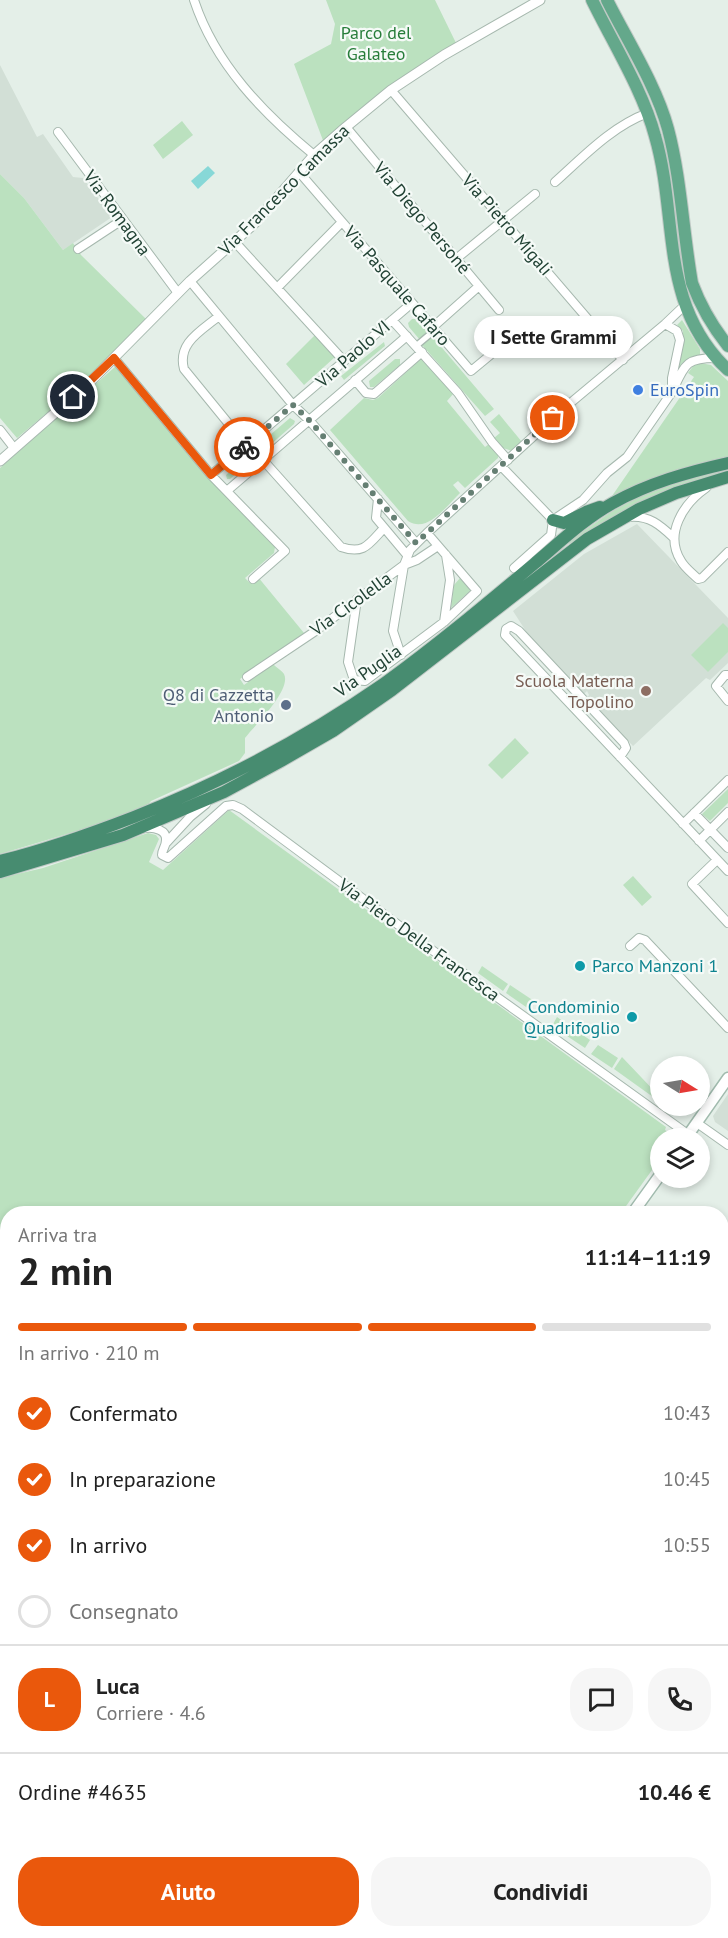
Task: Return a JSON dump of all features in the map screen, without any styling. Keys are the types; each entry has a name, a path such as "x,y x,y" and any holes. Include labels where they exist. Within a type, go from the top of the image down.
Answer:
{"highway":[{"name":"Via Puglia","path":"0,861 100,831 233,775 386,682 610,504 661,481 691,471 728,463"},
{"name":"Via Puglia","path":"0,872 123,835 224,792 343,724 392,690 587,539 622,518 676,493 723,480"},
{"path":"553,520 564,523 610,504"}],"main road":[{"path":"592,0 648,113 660,155 675,267 685,305 702,339 715,358 728,370"},
{"path":"607,0 659,104 667,126 673,148 692,283 699,302 712,325 728,346"},
{"path":"694,1128 728,1078"},
{"path":"638,1206 651,1188"}],"street":[{"path":"194,0 199,16 230,69 248,93 277,123 314,155"},
{"name":"Via Francesco Camassa","path":"0,461 114,358 178,292 255,223 314,155 346,127 391,90 462,44 540,0"},
{"name":"Via Pietro Migali","path":"391,90 623,360"},
{"path":"555,182 602,140 648,113"},
{"name":"Via Diego Personé","path":"346,127 499,310"},
{"name":"Via Romagna","path":"58,132 178,292"},
{"name":"Via Pasquale Cafaro","path":"299,172 471,372 500,347"},
{"path":"456,259 535,194"},
{"path":"78,249 122,220"},
{"path":"277,288 342,222"},
{"path":"234,241 344,361"},
{"path":"190,281 293,405 309,420 378,499 417,560"},
{"path":"419,349 434,328 479,286"},
{"name":"Via Paolo VI","path":"211,475 412,303"},
{"path":"411,550 568,405 685,305"},
{"path":"219,316 187,344 181,360 184,369 246,445"},
{"path":"392,320 458,393 492,442 508,460"},
{"path":"665,324 677,331 680,340 672,378 672,392"},
{"name":"Via Paolo VI","path":"228,490 406,336"},
{"name":"Via Paolo VI","path":"355,380 366,393 374,394 419,349"},
{"path":"114,358 211,475 285,551 253,579"},
{"path":"514,568 551,535 553,520 583,500 602,478 627,457 672,392 685,365 697,358 715,358"},
{"path":"0,430 14,448"},
{"path":"263,459 340,548 351,551 363,549 384,528"},
{"path":"501,466 553,520"},
{"path":"723,480 694,496 678,518 674,538 680,560 698,579 702,578 728,552"},
{"path":"378,499 376,518 384,528 411,550"},
{"path":"622,518 639,516 656,521 674,538"},
{"path":"357,599 348,662 354,680 365,681 444,622 477,591 427,533"},
{"path":"401,655 393,631 404,565 417,560 438,546"},
{"name":"Via Cicolella","path":"247,677 314,632 404,565 411,550"},
{"path":"444,622 450,580 446,555"},
{"path":"620,757 626,748 624,743 519,631 511,627 506,629 505,635 683,825 728,871"},
{"path":"728,675 725,675 716,686 728,701"},
{"path":"572,706 582,698"},
{"path":"683,825 728,780"},
{"path":"165,844 200,808 224,792"},
{"name":"Via Piero Della Francesca","path":"123,835 150,827 160,830 165,835 162,855 168,858 226,806 232,805 242,809 676,1128"},
{"path":"699,841 728,812"},
{"path":"694,813 728,848"},
{"path":"717,860 692,884 728,923"},
{"path":"630,946 639,938 645,940 728,1028"},
{"path":"698,1123 728,1145"}],"shaded area":[{"path":"0,65 37,137 43,134 73,177 83,178 112,217 63,250 24,198 0,174"},
{"path":"637,524 728,618 728,663 710,680 706,678 633,746 587,698 589,695 587,691 584,694 529,636 513,611 584,554"},
{"path":"728,1094 728,1131 715,1122 713,1116"}],"green space":[{"name":"Parco del Galateo","path":"326,0 435,0 456,43 324,143 294,64 331,44 335,24"},
{"path":"182,121 193,135 163,159 153,145"},
{"path":"0,174 24,198 63,250 73,243 81,255 146,319 85,381 17,438 0,418"},
{"path":"412,319 418,319 429,333 420,340 409,327 408,323"},
{"path":"682,320 700,349 700,355 682,363 676,375 683,337 683,331 677,325"},
{"path":"315,335 335,357 304,385 286,364"},
{"path":"432,336 494,409 485,416 422,345"},
{"path":"384,342 385,346 344,380 341,376"},
{"path":"422,358 454,393 447,401 485,447 489,444 498,454 498,458 465,488 458,481 453,485 460,493 437,516 423,524 415,524 408,521 330,430 364,398 373,400 378,398"},
{"path":"395,359 400,359 400,365 374,387 370,387 369,381"},
{"path":"700,363 711,365 728,381 728,459 669,474 612,496 694,377 688,373 694,365"},
{"path":"116,366 189,456 275,547 274,553 245,578 250,583 258,577 304,633 240,679 244,685 273,664 284,674 285,681 278,698 245,738 245,753 239,761 151,801 147,806 97,825 0,854 0,468"},
{"path":"499,414 522,442 512,451 503,448 494,438 500,433 490,422"},
{"path":"290,418 295,421 294,424 269,446 264,440"},
{"path":"260,444 264,449 230,479 227,479 226,475"},
{"path":"728,467 728,471 646,502 607,521 569,544 568,542 611,512 651,490"},
{"path":"460,578 471,590 451,608 454,585"},
{"path":"723,623 728,628 728,652 708,672 691,655"},
{"path":"515,738 529,753 502,779 488,765"},
{"path":"728,789 728,803 710,821 702,814"},
{"path":"229,810 666,1127 650,1128 650,1173 626,1206 0,1206 0,878 43,868 148,833 156,835 159,839 149,862 163,870"},
{"path":"633,876 652,897 642,906 623,885"},
{"path":"482,966 508,984 503,991 478,973"},
{"path":"510,985 534,1001 529,1009 506,993"},
{"path":"557,1017 590,1040 585,1048 552,1026"},
{"path":"598,1045 618,1058 612,1068 591,1054"},
{"path":"622,1057 650,1086 650,1095 614,1069"}],"water":[{"path":"208,166 215,173 198,189 191,181"}],"way so far":[{"path":"244,447 293,405 309,420 416,543 553,418"}],"place":[{"name":"EuroSpin","path":"638,390"},
{"name":"I Sette Grammi","path":"553,418"},
{"name":"Scuola Materna Topolino","path":"646,691"},
{"name":"Q8 di Cazzetta Antonio","path":"286,705"},
{"name":"Parco Manzoni 1","path":"580,966"},
{"name":"Condominio Quadrifoglio","path":"632,1017"}],"route":[{"path":"73,397 114,358 211,475 244,447"}]}
